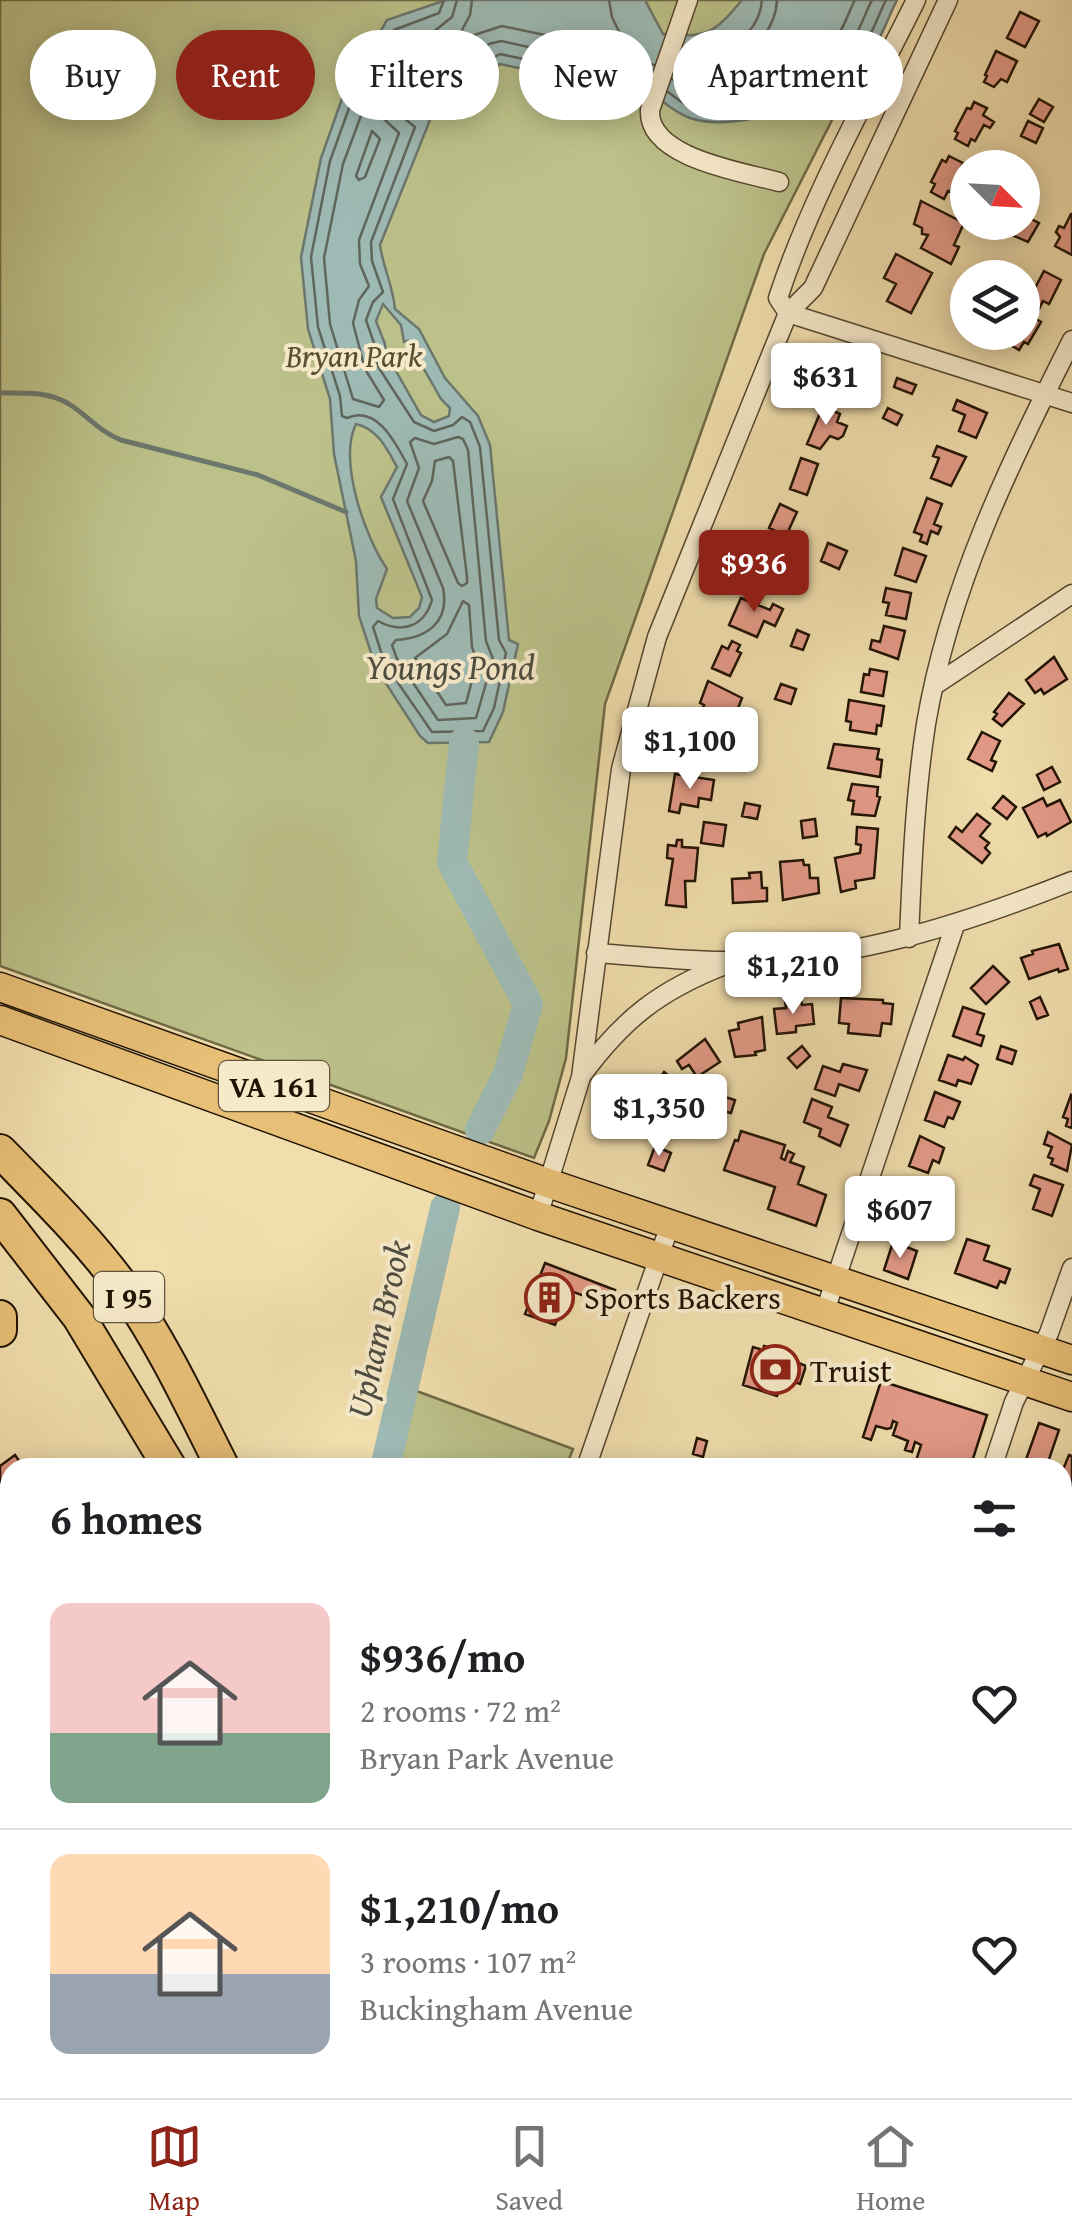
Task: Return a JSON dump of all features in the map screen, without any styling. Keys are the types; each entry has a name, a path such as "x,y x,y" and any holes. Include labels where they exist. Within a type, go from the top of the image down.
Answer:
{"highway":[{"name":"I 95","path":"0,1151 54,1206 124,1288 171,1364 217,1458"},
{"name":"I 95","path":"0,1215 79,1317 164,1458"},
{"path":"0,1318 0,1330"}],"main road":[{"name":"VA 161","path":"0,987 548,1183 1072,1360"},
{"name":"VA 161","path":"0,1020 538,1216 1072,1396"}],"street":[{"path":"688,0 650,110 652,127 663,142 681,153 779,182"},
{"path":"916,0 820,196 778,298 788,313 1072,403"},
{"path":"538,1216 581,1077 621,769 658,637 788,313 813,288 948,0"},
{"path":"909,938 914,825 934,684 982,528 1072,340"},
{"path":"934,684 1072,594"},
{"path":"596,953 735,962 806,955 909,938 1072,881"},
{"path":"824,1314 955,925"},
{"path":"581,1077 618,1029 636,1014 683,983 735,962"},
{"path":"590,1458 670,1225"},
{"path":"996,1458 1072,1268"}],"green space":[{"name":"Bryan Park","path":"0,0 893,0 878,30 673,30 673,120 832,120 764,254 605,704 566,1058 549,1121 534,1158 0,966"},
{"path":"414,1390 573,1449 570,1458 399,1458"}],"water":[{"name":"Youngs Pond","path":"446,0 645,0 663,34 673,34 673,109 653,93 653,30 519,30 519,68 499,65 499,30 381,30 387,20"},
{"name":"Youngs Pond","path":"742,0 897,0 884,30 711,30"},
{"name":"Youngs Pond","path":"335,118 430,120 380,245 395,309 419,329 445,378 478,416 490,445 509,640 518,644 503,712 489,742 428,743 420,736 376,668 359,616 356,561 334,454 330,399 308,329 301,257 321,158","holes":["383,304 401,325 404,342 408,341 450,408 449,416 434,422 421,415 393,366 386,362 385,344 376,321","356,424 376,435 397,467 381,497 422,597 419,608 410,617 393,618 377,608 376,599 387,569 363,519 350,458"]}],"building":[{"path":"1020,12 1039,21 1025,47 1007,38"},
{"path":"996,51 1017,61 1007,82 1001,79 994,87 984,82"},
{"path":"1039,99 1053,107 1044,122 1030,114"},
{"path":"974,102 987,108 983,115 994,122 990,128 984,125 968,146 955,139 955,131"},
{"path":"1028,121 1043,128 1036,143 1021,136"},
{"path":"950,156 950,192 944,199 931,192 935,184 931,182 942,160 946,162"},
{"path":"921,201 950,216 950,240 956,240 954,245 959,247 950,263 921,248 928,235 914,224"},
{"path":"1071,214 1072,255 1055,246 1060,237 1056,232 1059,226 1064,228"},
{"path":"896,254 932,273 911,313 887,301 896,284 884,278"},
{"path":"1044,271 1061,280 1049,304 1043,301 1040,307 1040,279"},
{"path":"842,362 862,371 848,402 828,393"},
{"path":"897,378 916,385 912,394 894,387"},
{"path":"957,400 987,413 976,438 959,431 965,415 953,410"},
{"path":"823,406 840,414 837,422 847,426 843,436 830,436 820,449 807,444"},
{"path":"888,408 902,415 897,425 883,418"},
{"path":"937,446 966,457 951,486 931,478 939,458 933,456"},
{"path":"801,458 818,464 807,495 790,489"},
{"path":"927,498 942,504 934,524 941,527 938,534 931,531 927,544 920,541 922,535 914,532"},
{"path":"780,504 797,512 786,536 769,528"},
{"path":"828,543 847,551 839,569 821,561"},
{"path":"767,544 781,551 775,563 785,568 779,580 771,577 767,587 752,581 755,575 750,573"},
{"path":"903,548 926,556 916,582 895,575"},
{"path":"886,588 911,593 906,619 886,615"},
{"path":"752,592 762,596 758,605 770,610 773,604 783,609 775,626 764,621 757,637 729,625 741,598 748,601"},
{"path":"884,626 905,631 898,659 870,649 872,640 880,642"},
{"path":"797,630 809,635 803,650 791,646"},
{"path":"732,641 740,645 737,651 741,653 730,676 712,668 722,646 728,649"},
{"path":"1054,657 1067,679 1044,694 1041,689 1035,693 1026,680"},
{"path":"870,669 887,672 883,696 861,692 864,674 869,675"},
{"path":"708,681 742,698 735,716 725,712 720,724 700,716"},
{"path":"781,684 796,689 791,704 775,699"},
{"path":"1009,693 1024,704 1002,726 993,719 997,714 994,712"},
{"path":"849,700 884,706 876,734 850,730 851,722 846,721"},
{"path":"687,725 705,729 705,751 714,753 711,767 680,762"},
{"path":"982,732 1000,741 991,760 996,762 992,771 968,759"},
{"path":"834,744 879,749 880,777 828,768"},
{"path":"1052,767 1060,782 1044,790 1037,775"},
{"path":"675,774 714,780 711,800 699,798 698,807 681,804 679,813 669,811"},
{"path":"852,784 878,787 880,797 875,816 852,814 854,801 848,800"},
{"path":"1003,796 1016,807 1007,819 993,808"},
{"path":"1043,798 1047,806 1060,800 1071,822 1038,837 1023,808"},
{"path":"745,803 760,806 757,819 742,816"},
{"path":"977,814 990,824 980,836 989,843 985,848 990,853 982,863 949,837 956,827 962,832"},
{"path":"815,819 817,836 803,838 801,821"},
{"path":"704,822 726,825 723,846 701,843"},
{"path":"857,827 878,829 874,878 855,881 856,888 841,892 835,858 860,853"},
{"path":"677,840 682,840 682,847 698,848 695,881 685,881 686,907 666,905 673,859 667,858 668,845 676,846"},
{"path":"803,860 804,865 809,865 810,878 818,878 819,893 783,900 780,862"},
{"path":"761,872 767,901 733,903 732,879 750,878 749,873"},
{"path":"1059,944 1068,969 1029,979 1021,958"},
{"path":"993,966 1009,982 986,1004 971,988"},
{"path":"1040,997 1048,1015 1037,1019 1030,1002"},
{"path":"841,998 893,1004 891,1024 882,1023 880,1036 848,1033 849,1024 839,1023"},
{"path":"801,1000 802,1005 812,1004 814,1024 796,1026 796,1032 777,1034 774,1009 786,1008 785,1001"},
{"path":"963,1007 984,1014 977,1034 984,1036 981,1046 953,1036"},
{"path":"762,1017 765,1050 735,1057 729,1031 739,1029 738,1023"},
{"path":"705,1039 720,1062 697,1077 689,1065 682,1069 677,1061"},
{"path":"802,1046 810,1056 797,1068 788,1058"},
{"path":"1001,1046 1016,1051 1012,1064 997,1059"},
{"path":"948,1055 963,1060 965,1057 978,1065 971,1084 958,1080 956,1086 939,1080"},
{"path":"843,1064 867,1070 859,1091 839,1084 835,1096 815,1089 823,1066 840,1072"},
{"path":"664,1072 697,1099 675,1122 657,1108 650,1116 640,1109"},
{"path":"935,1092 960,1102 953,1119 948,1117 944,1127 925,1120"},
{"path":"719,1095 735,1100 731,1113 715,1109"},
{"path":"1071,1095 1072,1128 1066,1126 1068,1119 1063,1117"},
{"path":"812,1099 832,1107 828,1117 848,1125 840,1146 819,1136 821,1129 804,1122"},
{"path":"741,1131 785,1145 781,1158 785,1160 788,1151 794,1154 790,1162 804,1167 798,1184 826,1195 816,1226 768,1209 775,1187 724,1170"},
{"path":"1048,1132 1072,1145 1067,1171 1051,1164 1053,1159 1048,1157 1052,1147 1044,1144"},
{"path":"920,1136 944,1148 939,1163 933,1160 928,1173 909,1166"},
{"path":"655,1146 671,1153 664,1171 648,1165"},
{"path":"1034,1175 1063,1185 1052,1216 1033,1209 1040,1189 1030,1185"},
{"path":"967,1239 989,1246 984,1260 1010,1269 1005,1283 1000,1281 997,1288 955,1273"},
{"path":"893,1242 917,1251 908,1279 884,1270"},
{"name":"Sports Backers","path":"545,1263 615,1290 609,1305 568,1290 555,1325 525,1314"},
{"name":"Truist","path":"764,1346 784,1352 782,1356 806,1366 800,1384 785,1379 777,1396 743,1385 753,1347 763,1350"},
{"path":"881,1381 987,1415 973,1458 917,1458 921,1445 915,1442 912,1452 905,1450 908,1441 893,1435 897,1423 893,1421 891,1428 876,1426 871,1440 863,1437"},
{"path":"1039,1423 1059,1430 1049,1458 1027,1458"},
{"path":"697,1438 707,1441 703,1457 693,1454"}],"waterway":[{"path":"0,393 52,397 69,404 121,440 258,475 346,512"},
{"name":"Upham Brook","path":"464,742 452,862 528,1004 508,1074 480,1130"},
{"name":"Upham Brook","path":"387,1458 445,1208"}],"place":[{"name":"Sports Backers","path":"549,1297"},
{"name":"Truist","path":"775,1370"}]}
